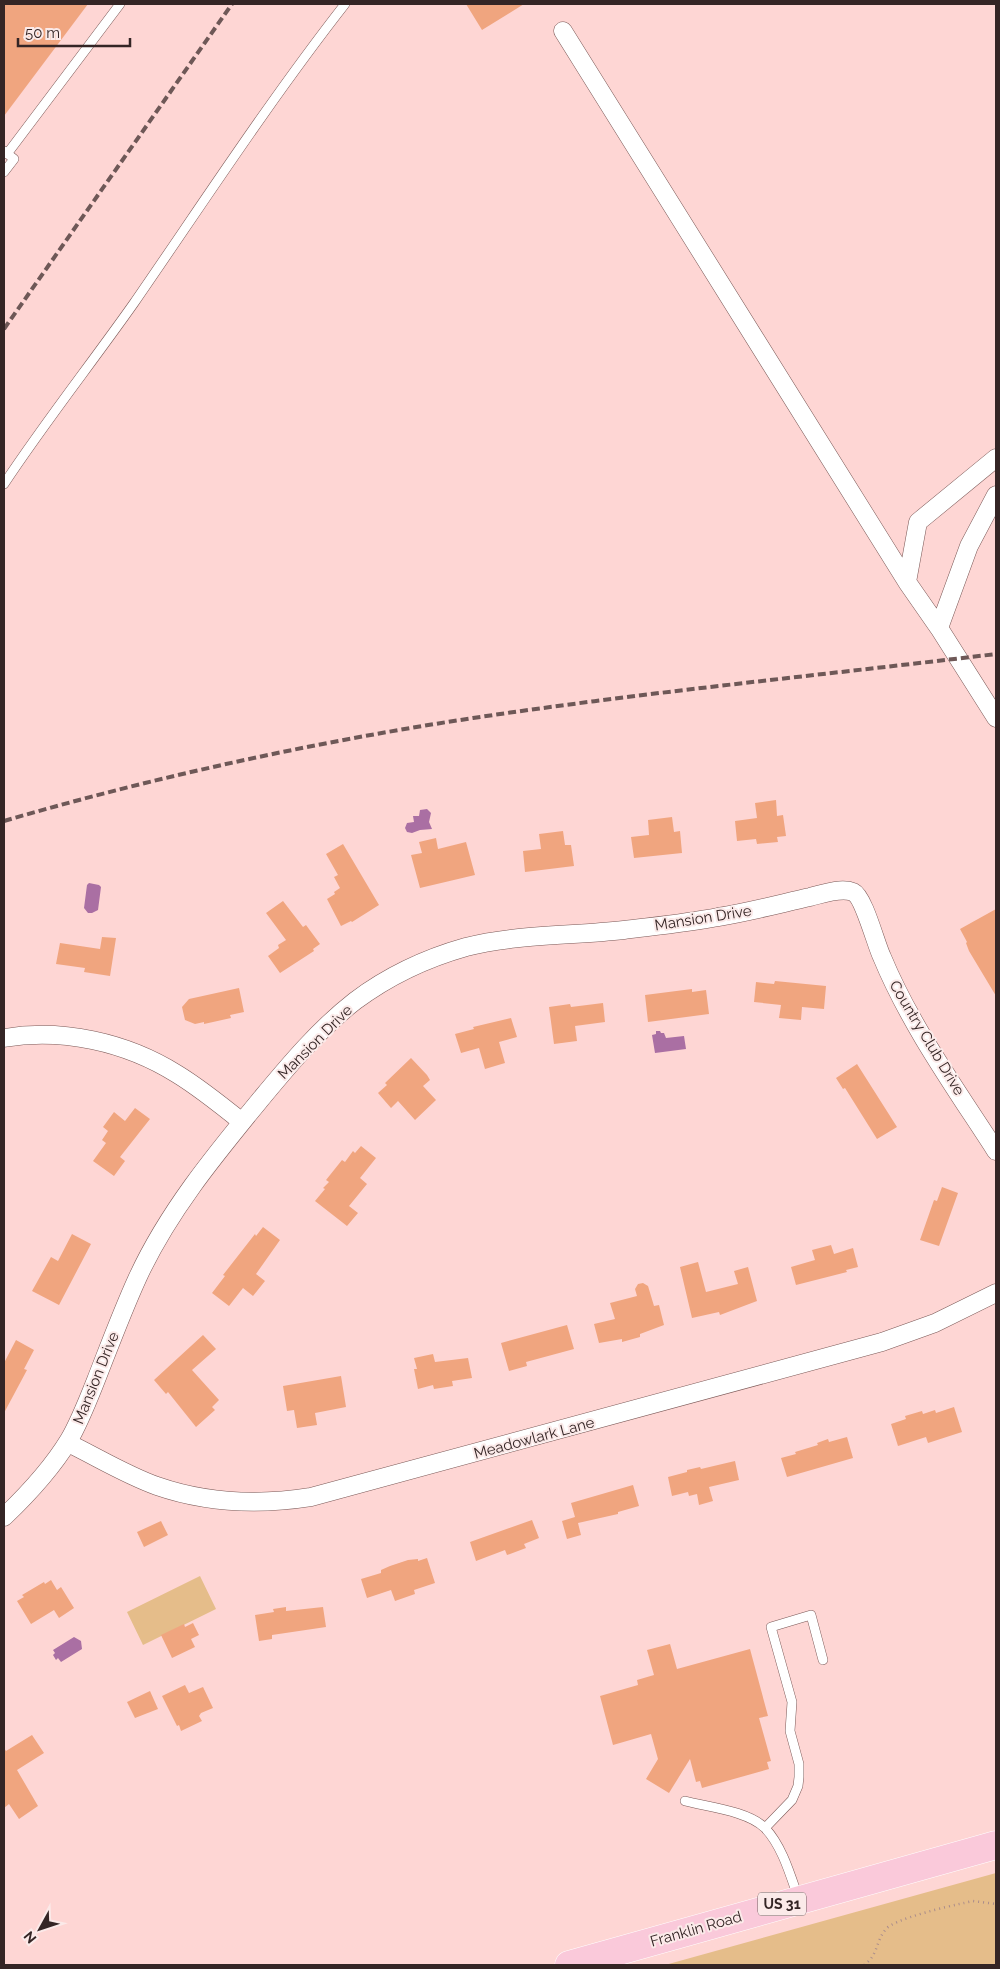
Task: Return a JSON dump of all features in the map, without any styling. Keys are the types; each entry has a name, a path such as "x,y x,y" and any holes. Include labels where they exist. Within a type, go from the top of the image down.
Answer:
{"main road":[{"name":"Franklin Road","path":"569,1965 996,1845"}],"street":[{"path":"562,31 907,582 939,628 996,718"},
{"path":"907,582 918,522 996,458"},
{"path":"939,628 969,546 996,495"},
{"name":"Mansion Drive","path":"4,1517 39,1480 68,1443 85,1408 138,1277 180,1203 242,1122 300,1053 356,1000 408,970 466,948 507,940 698,921 826,893 850,891 855,893"},
{"name":"Country Club Drive","path":"855,893 861,902 880,953 900,997 996,1151"},
{"path":"4,1038 23,1035 65,1036 106,1044 129,1051 161,1064 178,1074 242,1122"},
{"name":"Meadowlark Lane","path":"68,1443 156,1485 185,1494 270,1502 311,1497 882,1342 941,1320 996,1293"}],"lane":[{"path":"4,172 14,159 6,152 120,4"},
{"path":"4,484 35,437 132,304 248,135 344,4"},
{"path":"765,1828 792,1800 798,1786 799,1777 798,1764 790,1731 792,1702 771,1627 811,1615 824,1660"},
{"path":"686,1801 737,1814 751,1819 765,1828 783,1857 798,1900"}],"path":[{"path":"864,1965 874,1955 884,1931 893,1923 973,1901 996,1904"}],"shaded area":[{"path":"427,809 431,813 429,822 432,829 412,833 407,832 405,828 407,823 414,822 413,816 419,816 420,810"},
{"path":"89,883 101,887 98,910 92,913 88,913 84,908 87,885"},
{"path":"656,1031 664,1033 666,1038 684,1036 686,1049 655,1053 652,1035 656,1034"},
{"path":"200,1576 216,1609 143,1645 127,1612"},
{"path":"74,1637 81,1641 82,1649 61,1662 58,1658 56,1660 53,1650"},
{"path":"996,1873 996,1965 665,1965"}],"building":[{"path":"4,4 88,4 4,116"},
{"path":"466,4 524,4 482,30"},
{"path":"776,800 777,816 783,815 786,836 777,837 778,842 757,844 756,839 737,841 735,821 757,818 755,803"},
{"path":"672,817 674,832 680,831 682,853 634,858 631,837 649,835 648,820"},
{"path":"563,831 565,845 571,845 574,866 525,872 523,851 541,849 539,834"},
{"path":"436,838 438,849 466,842 475,875 420,888 411,855 422,853 419,842"},
{"path":"343,844 379,905 352,922 341,926 327,899 340,888 334,877 338,875 326,854"},
{"path":"283,901 303,927 306,925 320,944 313,949 314,951 280,973 268,956 279,948 278,945 286,940 266,913"},
{"path":"996,909 996,996 969,951 967,942 960,929"},
{"path":"102,937 116,938 110,976 84,972 85,968 56,964 60,943 100,949"},
{"path":"775,981 826,986 824,1009 802,1007 801,1020 779,1018 781,1005 754,1002 756,982 774,984"},
{"path":"239,988 244,1012 230,1015 231,1018 204,1024 204,1022 195,1024 185,1020 182,1007 189,999"},
{"path":"692,989 692,992 706,990 709,1014 648,1022 645,995"},
{"path":"603,1003 605,1022 575,1026 577,1041 554,1044 549,1007 570,1004 571,1007"},
{"path":"511,1018 517,1037 499,1042 505,1063 485,1069 479,1048 461,1053 455,1034 474,1029 473,1027"},
{"path":"411,1058 430,1080 423,1086 436,1100 415,1120 398,1101 391,1108 378,1093 387,1085 385,1083"},
{"path":"857,1064 897,1127 877,1139 845,1088 843,1089 836,1078"},
{"path":"135,1108 150,1119 120,1157 125,1161 114,1176 93,1161 106,1143 102,1140 108,1131 103,1127 114,1112 125,1121"},
{"path":"361,1146 376,1158 360,1178 367,1184 349,1206 358,1213 347,1226 315,1201 329,1182 326,1180 342,1160 345,1162 353,1151 355,1153"},
{"path":"942,1187 958,1193 939,1246 920,1240 934,1200 937,1201"},
{"path":"263,1227 280,1240 256,1274 265,1281 253,1296 243,1288 229,1306 212,1293 225,1276 223,1275 255,1234 256,1236"},
{"path":"72,1234 91,1244 59,1305 32,1291 51,1257 58,1261"},
{"path":"831,1245 834,1254 853,1248 858,1267 846,1270 847,1272 796,1285 791,1267 815,1260 812,1250"},
{"path":"698,1262 706,1292 738,1284 734,1271 748,1267 757,1301 720,1315 719,1312 692,1318 680,1267"},
{"path":"643,1283 648,1286 654,1306 659,1305 664,1325 640,1334 640,1337 622,1342 622,1339 599,1343 594,1324 615,1319 610,1303 637,1296 635,1289 638,1284"},
{"path":"567,1325 574,1349 526,1362 527,1366 509,1371 501,1343"},
{"path":"203,1335 216,1349 192,1370 219,1400 212,1407 215,1410 196,1427 168,1392 166,1394 154,1380"},
{"path":"16,1340 34,1350 24,1369 27,1370 4,1413 4,1363"},
{"path":"433,1354 435,1362 468,1358 472,1378 452,1381 453,1386 434,1389 433,1385 418,1389 414,1369 417,1369 414,1358"},
{"path":"341,1376 346,1407 315,1413 317,1425 297,1428 294,1410 287,1411 283,1386"},
{"path":"954,1407 962,1432 928,1443 926,1437 898,1446 891,1424 906,1419 905,1416 922,1411 923,1414 935,1410 936,1413"},
{"path":"847,1437 853,1458 787,1477 781,1458 796,1454 795,1452 818,1445 817,1443 828,1439 829,1442"},
{"path":"735,1461 739,1480 709,1487 713,1501 699,1505 697,1494 689,1496 688,1492 672,1496 668,1477 687,1472 687,1470 700,1467 701,1469"},
{"path":"633,1485 639,1506 618,1512 618,1514 578,1523 581,1535 567,1539 562,1521 575,1517 571,1503"},
{"path":"532,1520 539,1538 524,1544 526,1548 507,1555 505,1550 476,1561 470,1542"},
{"path":"161,1521 168,1535 144,1547 137,1532"},
{"path":"427,1558 435,1583 414,1590 415,1594 395,1601 391,1590 367,1598 361,1579 381,1573 381,1570 408,1560 418,1559 418,1561"},
{"path":"51,1580 57,1590 61,1587 74,1608 59,1618 54,1610 31,1624 17,1601 24,1597 22,1595"},
{"path":"286,1607 286,1611 323,1607 326,1627 272,1635 272,1639 259,1641 255,1615 274,1612 273,1609"},
{"path":"193,1623 199,1635 191,1639 195,1647 172,1658 161,1635 184,1624 185,1627"},
{"path":"670,1644 677,1669 750,1649 768,1716 759,1718 771,1761 767,1762 769,1769 702,1788 700,1781 696,1782 690,1759 669,1793 646,1779 658,1759 651,1734 613,1745 600,1696 638,1685 637,1680 654,1675 647,1650"},
{"path":"185,1685 189,1693 203,1687 213,1708 201,1713 199,1716 202,1721 181,1731 162,1696"},
{"path":"150,1691 158,1709 135,1718 127,1702"},
{"path":"32,1735 44,1753 17,1770 38,1806 19,1819 9,1804 4,1808 4,1748 6,1751"}],"railway":[{"path":"4,329 232,4"},
{"path":"4,821 178,775 296,749 414,727 604,700 996,654"}]}
